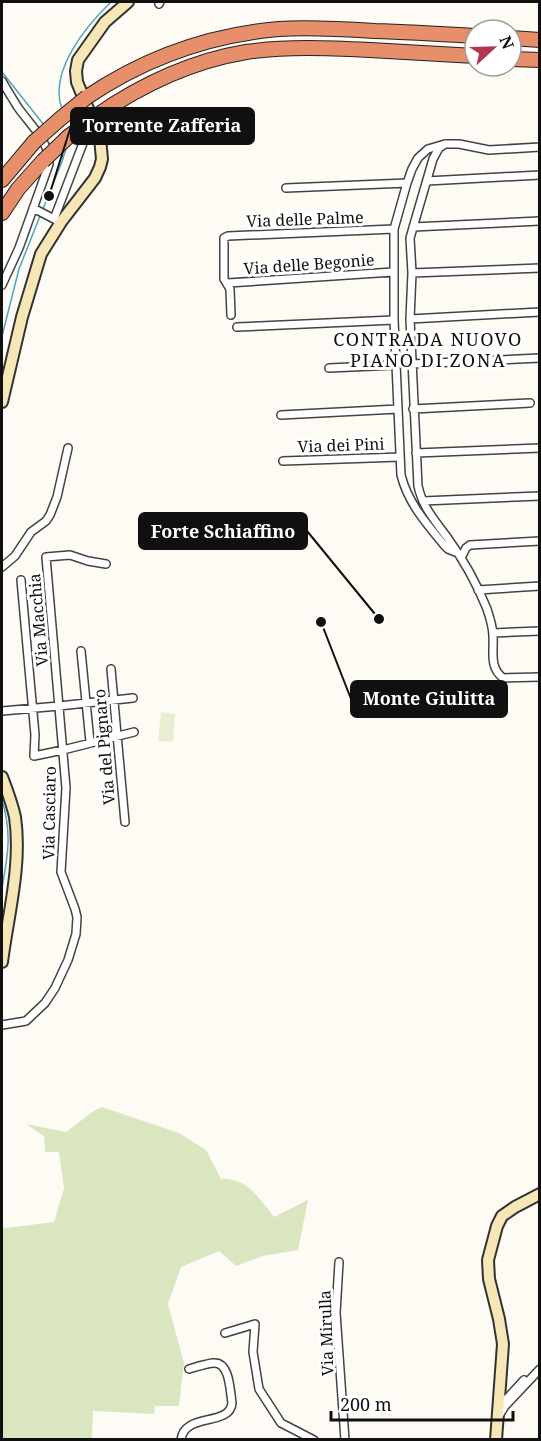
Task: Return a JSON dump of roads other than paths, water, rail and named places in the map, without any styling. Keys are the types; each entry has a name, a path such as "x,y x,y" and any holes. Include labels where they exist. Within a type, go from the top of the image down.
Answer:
{"highway":[{"path":"2,180 34,142 87,97 116,79 164,55 195,44 279,29 326,28 463,35"},
{"path":"523,39 540,40"},
{"path":"2,213 23,183 43,161 96,116 128,95 162,78 215,59 248,52 309,48 463,56"},
{"path":"523,59 540,60"}],"street":[{"path":"56,220 95,178 102,159 100,138 76,82 75,71 78,60 105,22 128,2"},
{"path":"2,81 18,107 34,126 49,158 35,209 2,285"},
{"path":"2,402 22,317 38,263 85,138"},
{"path":"459,556 444,545 415,509 401,475 395,365 394,229 407,183 418,158 428,149 445,144 459,144 489,150 540,147"},
{"path":"445,144 435,152 410,238 412,273 410,319 417,480 427,511 459,556 487,609 493,633 493,665 497,674 503,678 540,677"},
{"path":"427,181 540,175"},
{"path":"286,188 407,183"},
{"path":"35,209 56,220"},
{"path":"413,227 540,221"},
{"name":"Via delle Palme","path":"231,315 230,289 224,279 224,238 394,229"},
{"path":"412,273 540,268"},
{"name":"Via delle Begonie","path":"228,283 393,272"},
{"path":"410,319 540,312"},
{"path":"237,327 394,320"},
{"path":"412,364 540,358"},
{"path":"329,368 395,365"},
{"path":"413,409 530,404"},
{"path":"281,415 398,409"},
{"path":"2,567 15,556 31,532 46,521 50,515 57,497 68,448"},
{"path":"416,453 540,448"},
{"name":"Via dei Pini","path":"282,461 400,457"},
{"path":"423,501 540,496"},
{"path":"459,556 470,545 540,541"},
{"name":"Via Macchia","path":"60,706 46,557 70,555 106,564"},
{"path":"21,580 35,735 33,756 134,732"},
{"path":"478,590 540,586"},
{"path":"493,633 540,631"},
{"path":"81,651 90,742"},
{"name":"Via del Pignaro","path":"111,669 125,822"},
{"path":"2,711 133,698"},
{"name":"Via Casciaro","path":"2,1025 26,1021 45,1003 68,960 76,934 77,917 61,872 66,795 60,706"},
{"path":"2,777 12,807 16,838 12,890 2,962"},
{"path":"496,1440 503,1344 489,1279 488,1260 502,1216 540,1194"},
{"name":"Via Mirulla","path":"339,1262 336,1313 345,1440"},
{"path":"225,1333 255,1324 253,1352 259,1389 281,1423 314,1440"},
{"path":"181,1440 182,1434 189,1425 221,1415 232,1408 226,1373 221,1365 215,1362 189,1369"},
{"path":"498,1413 540,1362"},
{"path":"498,1413 540,1369"}],"waterway":[{"path":"62,109 59,95 60,80 65,65 81,37 111,2"},
{"path":"2,72 44,125"},
{"path":"63,158 66,149"},
{"path":"43,209 63,159 61,152"},
{"path":"2,336 19,269 40,216"},
{"path":"2,800 7,823 8,844 2,888"}],"place":[{"name":"Torrente Zafferia","path":"49,196"},
{"name":"Forte Schiaffino","path":"379,619"},
{"name":"Monte Giulitta","path":"321,622"}],"district":[{"name":"CONTRADA NUOVO PIANO DI ZONA","path":"428,349"}]}
